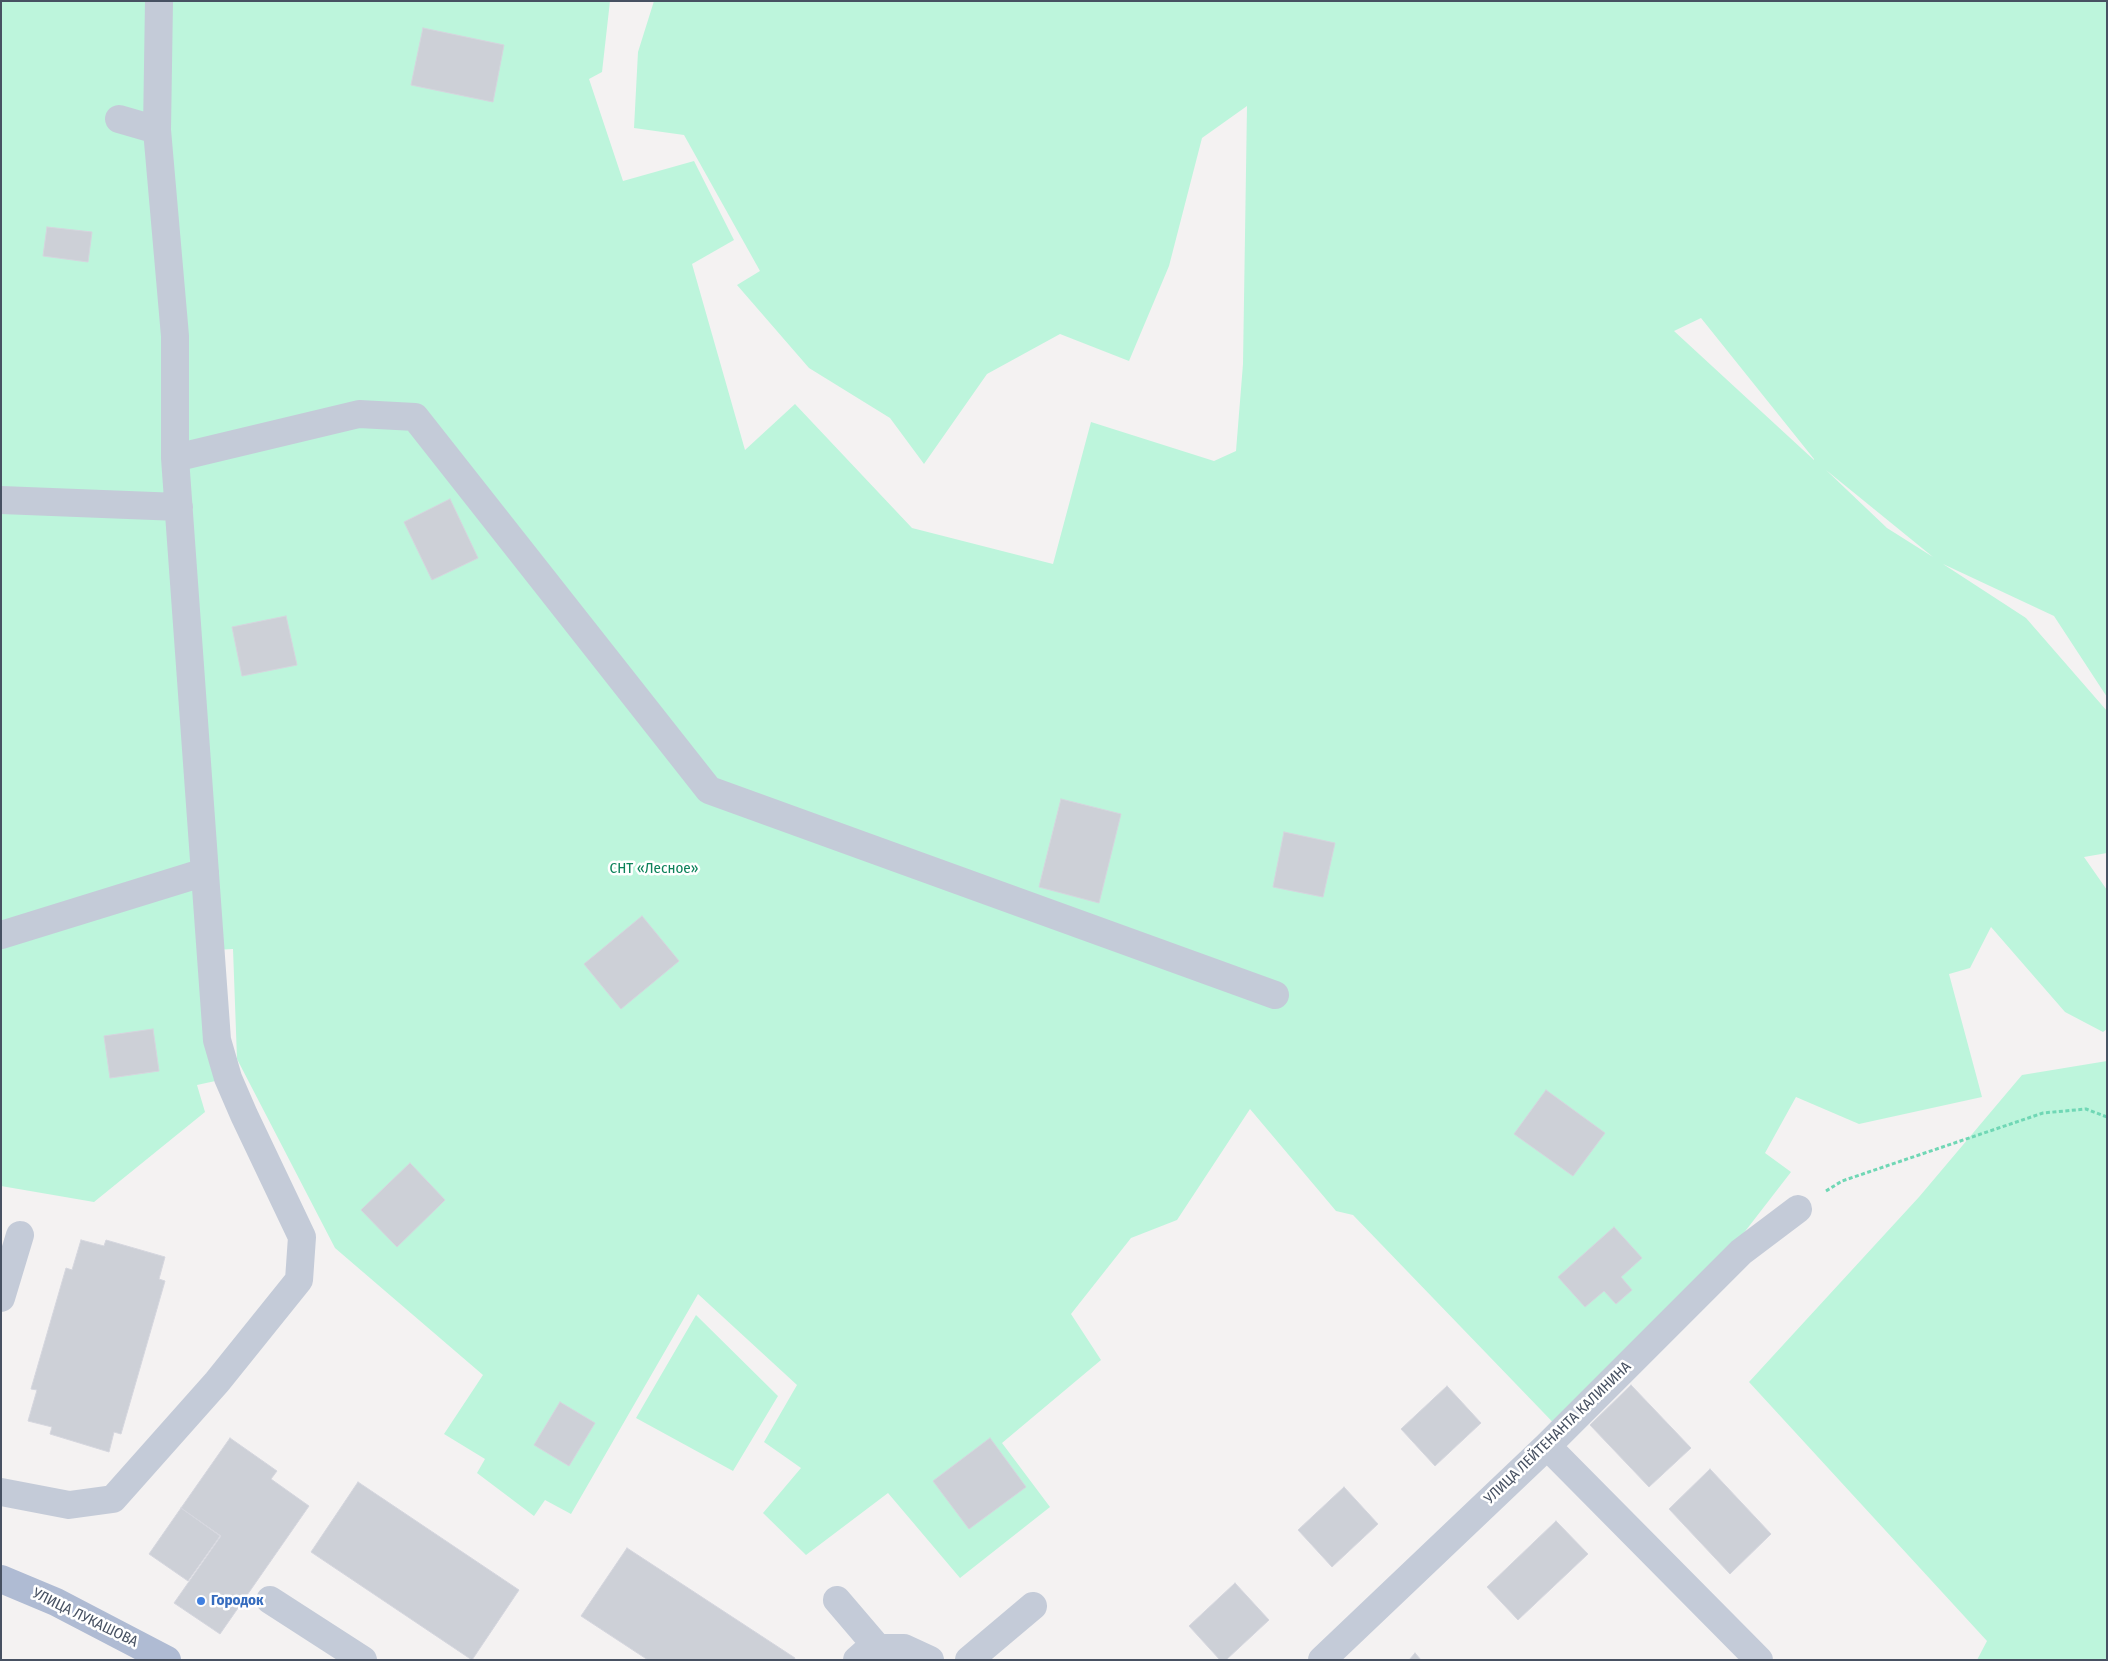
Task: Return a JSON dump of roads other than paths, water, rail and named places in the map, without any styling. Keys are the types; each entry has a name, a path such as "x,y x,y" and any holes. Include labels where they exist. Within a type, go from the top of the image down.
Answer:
{"main road":[{"name":"УЛИЦА ЛУКАШОВА","path":"1,1579 56,1602 167,1660"}],"street":[{"path":"1,1492 69,1505 113,1499 217,1382 299,1280 302,1237 240,1108 228,1078 217,1040 175,458 175,336 157,130 159,1"},
{"path":"119,119 157,130"},
{"path":"175,458 359,414 415,418 709,790 1275,995"},
{"path":"1,500 179,507"},
{"path":"1,935 205,872"},
{"name":"УЛИЦА ЛЕЙТЕНАНТА КАЛИНИНА","path":"1322,1660 1547,1446 1741,1252 1798,1209"},
{"path":"1,1298 20,1235"},
{"path":"1547,1446 1759,1660"},
{"path":"270,1600 363,1660"},
{"path":"836,1600 867,1654 904,1648 930,1660"},
{"path":"969,1660 1033,1606"}],"place":[{"name":"Городок","path":"201,1601"}],"park label":[{"name":"СНТ «Лесное»","path":"654,869"}]}
